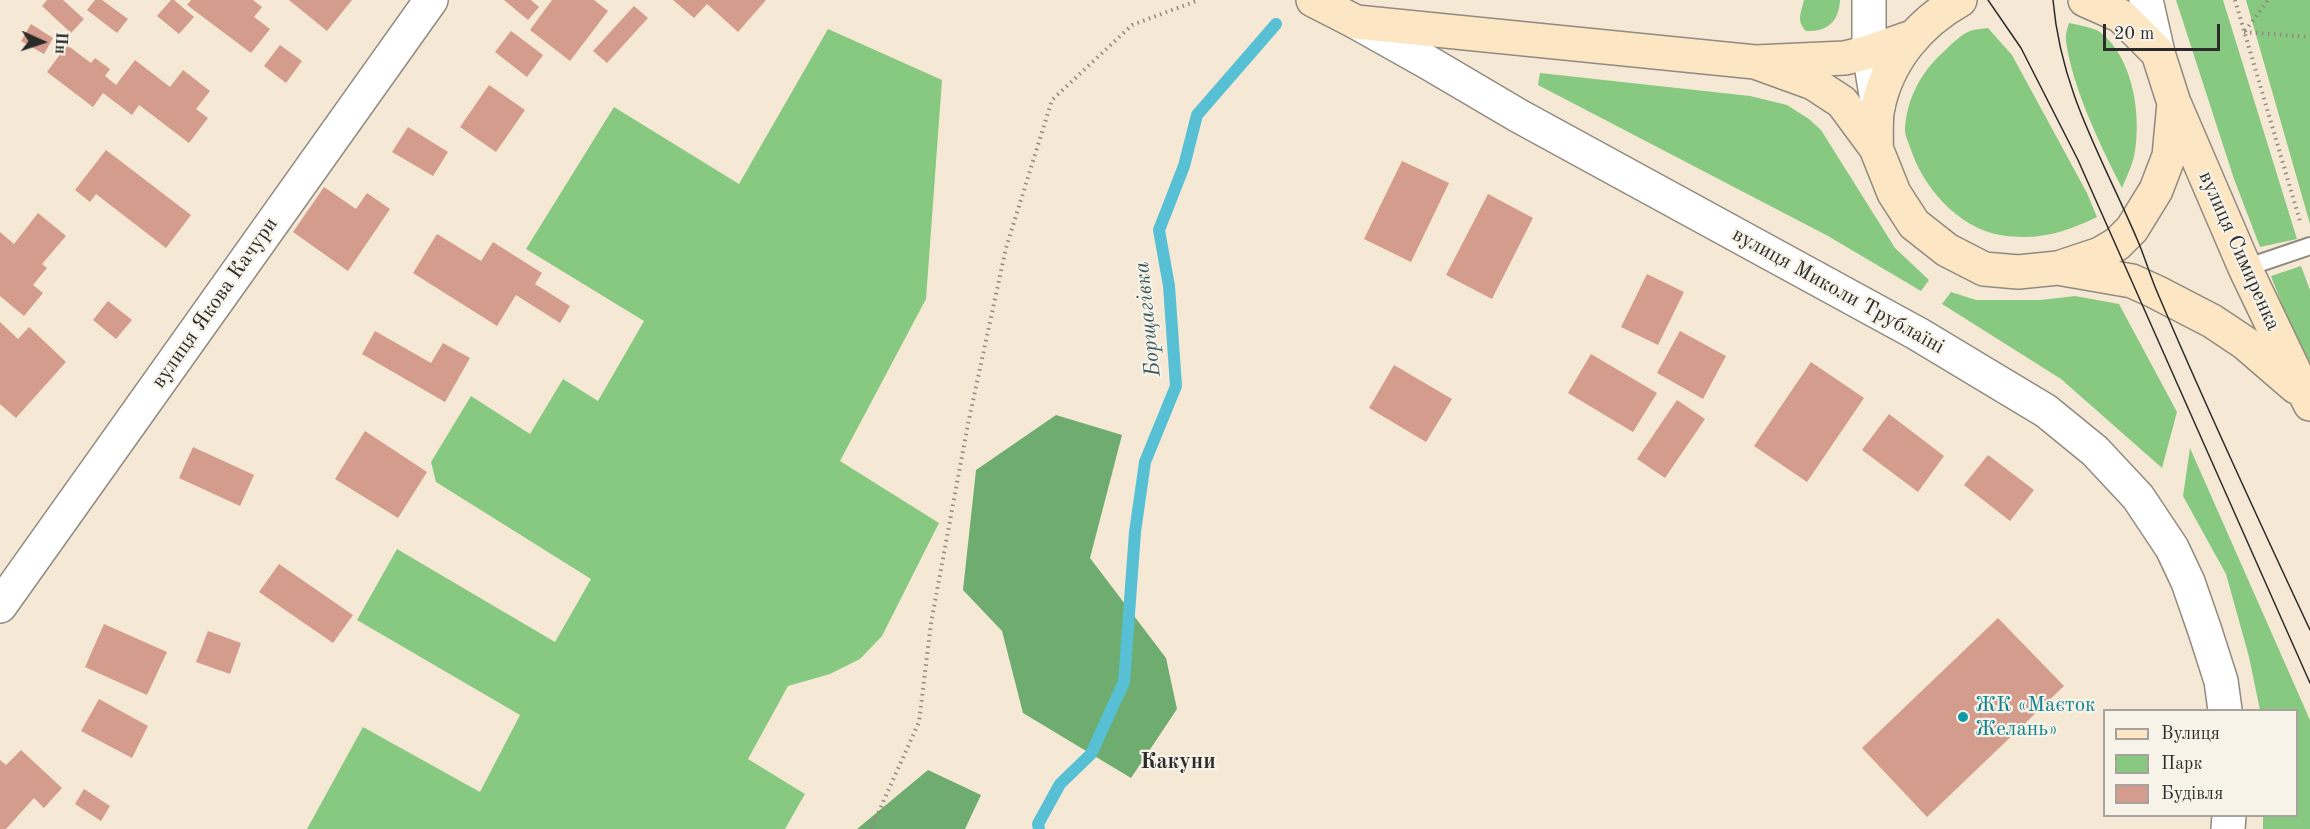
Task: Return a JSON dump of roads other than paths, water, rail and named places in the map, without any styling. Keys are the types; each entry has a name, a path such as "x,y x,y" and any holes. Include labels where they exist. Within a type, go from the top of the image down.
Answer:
{"main road":[{"name":"вулиця Миколи Трублаїні","path":"1313,0 1356,22"},
{"path":"1876,148 1878,107 1891,68 1912,37 1960,0"},
{"path":"2085,0 2121,16 2158,53"},
{"path":"1356,22 1755,62 1845,58 1912,37"},
{"name":"вулиця Симиренка","path":"2158,53 2174,103 2245,268 2308,401"},
{"path":"1755,62 1813,83 1842,102 1876,148 1894,193 1914,224 1947,250 1984,268 2018,272 2058,268 2100,254 2117,244 2132,229 2157,190 2169,156 2174,103"},
{"name":"вулиця Симиренка","path":"2058,268 2132,281 2212,321 2245,343 2308,401"}],"street":[{"name":"вулиця Якова Качури","path":"0,606 431,0"},
{"path":"1869,0 1869,52 1878,107"},
{"path":"2146,0 2158,53"},
{"name":"вулиця Миколи Трублаїні","path":"1356,22 1519,116 1918,334 2046,411 2095,451 2139,496 2172,548 2188,582 2205,631 2221,681 2226,709"}],"lane":[{"path":"2245,268 2309,247"}],"waterway":[{"name":"Борщагівка","path":"1039,829 1038,824 1060,784 1091,754 1124,682 1135,532 1145,462 1176,386 1169,286 1159,230 1184,166 1197,115 1276,24"}],"tram line":[{"path":"1988,0 2021,48 2078,160 2310,683"},
{"path":"2053,0 2057,33 2065,65 2085,123 2137,239 2195,379 2310,630"}],"place":[{"name":"ЖК «Маєток Желань»","path":"1963,717"}],"district":[{"name":"Какуни","path":"1178,762"}]}
